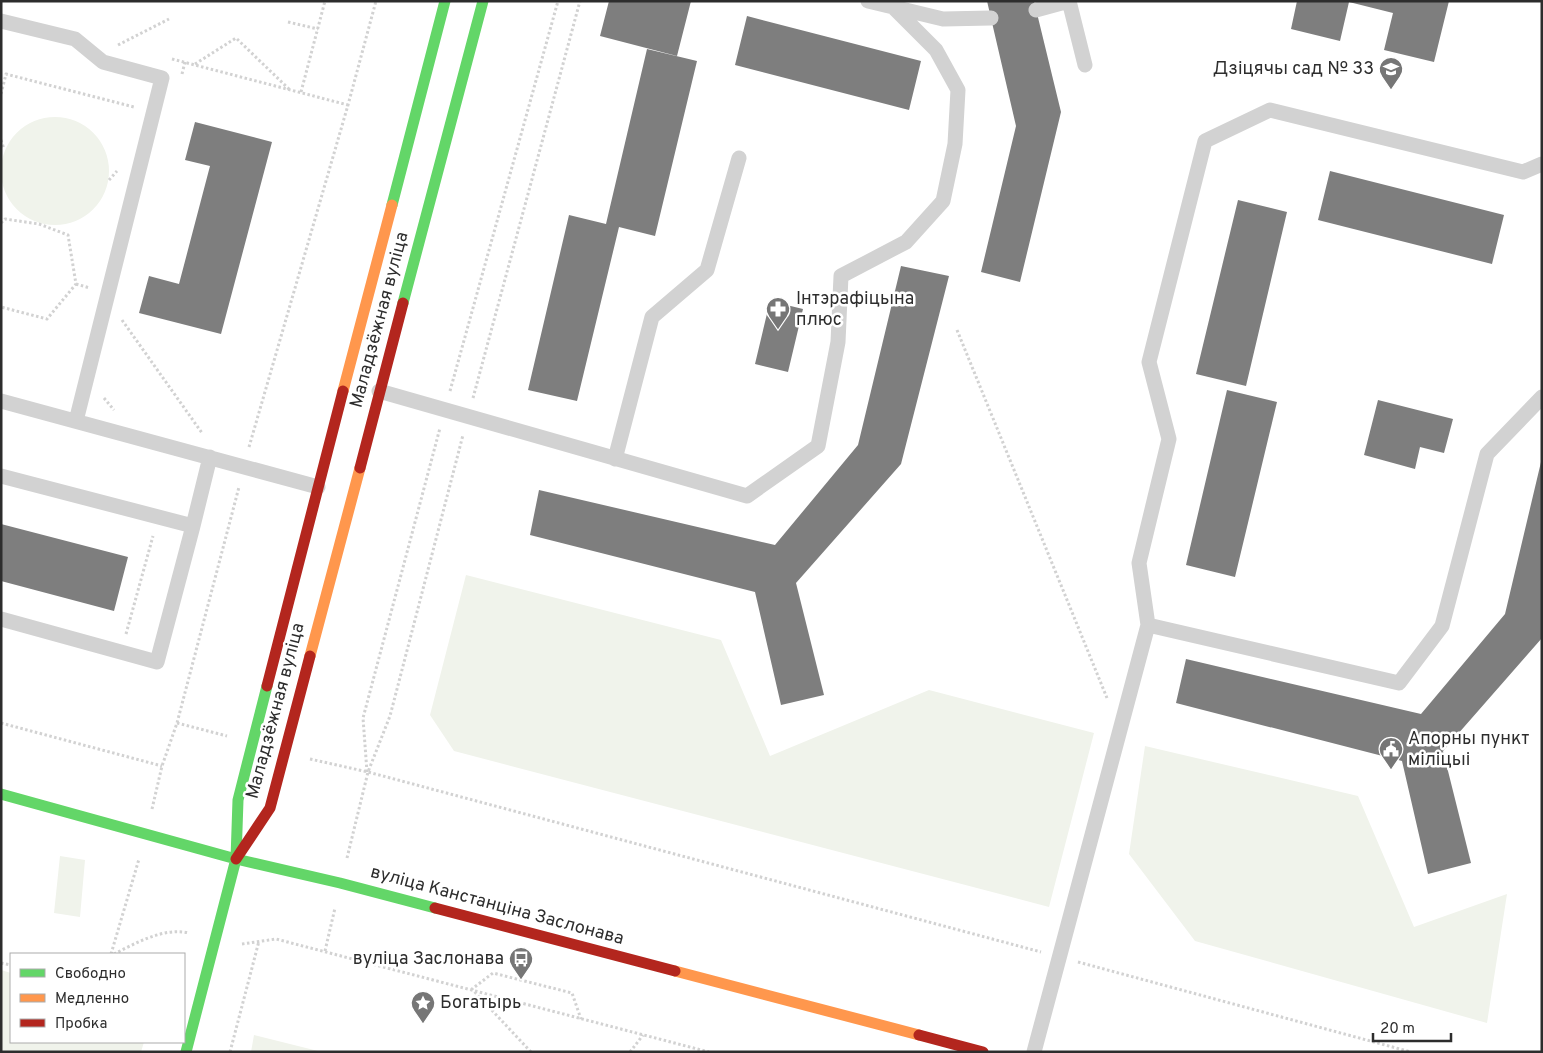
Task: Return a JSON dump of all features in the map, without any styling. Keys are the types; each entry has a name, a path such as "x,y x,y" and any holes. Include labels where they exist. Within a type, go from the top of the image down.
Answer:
{"main road":[{"name":"Маладзёжная вуліца","path":"236,858 238,800 445,1"},
{"name":"Маладзёжная вуліца","path":"236,858 270,808 379,391 484,1"},
{"name":"вуліца Канстанціна Заслонава","path":"1,794 236,858 340,883 983,1052"},
{"path":"186,1052 236,858"}],"lane":[{"path":"868,1 894,4 944,19 991,18"},
{"path":"1036,10 1069,1 1085,65"},
{"path":"379,391 747,496 818,446 838,342 842,276 906,242 943,201 955,144 958,90 936,50 894,4"},
{"path":"1,21 75,39 102,62 162,78 76,420"},
{"path":"1034,1052 1148,625 1139,563 1169,439 1149,362 1205,141 1270,110 1523,172 1542,164"},
{"path":"615,459 652,317 707,270 739,158"},
{"path":"1148,625 1399,683 1442,626 1487,454 1542,397"},
{"path":"1,401 318,487"},
{"path":"1,619 157,662 210,457"},
{"path":"1,476 193,526"}],"path":[{"path":"301,92 325,1"},
{"path":"177,723 244,467 376,1"},
{"path":"368,772 363,718 445,409 558,1"},
{"path":"368,772 390,716 468,415 580,1"},
{"path":"128,47 118,45 170,20"},
{"path":"288,22 318,30"},
{"path":"194,64 236,38 291,90"},
{"path":"166,57 348,105"},
{"path":"180,80 185,62"},
{"path":"1,94 6,74 135,107"},
{"path":"1,140 4,149"},
{"path":"109,180 121,166"},
{"path":"1,224 5,219 39,224 68,235 76,284 47,319 1,307"},
{"path":"116,325 119,316 203,434 194,432"},
{"path":"957,330 1107,698"},
{"path":"99,392 114,411"},
{"path":"240,444 250,447"},
{"path":"126,634 154,531"},
{"path":"1,723 162,766"},
{"path":"368,772 1411,1052"},
{"path":"230,1052 259,941 276,939 709,1052"},
{"path":"472,990 493,972 572,993 581,1019"},
{"path":"472,990 530,1052"},
{"path":"630,1052 643,1035"}],"shaded area":[{"path":"55,117 76,121 93,133 105,150 109,171 105,192 93,209 76,221 55,225 34,221 17,209 5,192 1,171 5,150 17,133 34,121"},
{"path":"466,575 721,640 770,756 929,690 1094,733 1049,907 454,751 430,715"},
{"path":"1145,746 1358,796 1414,927 1507,894 1487,1023 1195,941 1129,854"},
{"path":"60,856 85,860 80,917 54,913"},
{"path":"1,970 10,973 10,1043 144,1043 141,1052 1,1052"},
{"path":"254,1035 322,1052 251,1052"}],"building":[{"path":"609,1 691,1 677,56 600,36"},
{"path":"987,1 1034,1 1061,112 1020,282 981,272 1016,126"},
{"path":"1297,1 1449,1 1434,62 1384,50 1393,13 1349,2 1340,41 1291,29"},
{"path":"747,16 921,61 909,110 735,65"},
{"path":"647,49 697,61 655,236 619,227 577,401 528,390 569,215 606,224"},
{"path":"195,122 272,142 221,334 139,313 149,276 179,284 210,166 185,160"},
{"path":"1330,171 1504,215 1492,264 1318,220"},
{"path":"1238,200 1287,212 1246,386 1196,374"},
{"path":"901,266 949,276 901,464 796,583 824,695 781,705 755,592 530,535 539,490 775,545 858,445"},
{"path":"770,301 803,309 788,372 755,364"},
{"path":"1227,390 1277,402 1235,577 1186,565"},
{"path":"1378,400 1453,419 1444,453 1420,447 1415,469 1364,455"},
{"path":"1541,462 1542,638 1443,751 1471,863 1428,874 1402,761 1176,703 1186,659 1421,714 1505,614"},
{"path":"1,524 128,557 114,611 1,581"}],"traffic: fast":[{"path":"392,205 445,1"},
{"path":"403,303 483,1"},
{"path":"186,1052 236,859 238,800 267,686"},
{"path":"1,794 236,859 340,883 435,908"}],"traffic: slow":[{"path":"343,391 392,205"},
{"path":"310,656 360,468"},
{"path":"675,971 919,1035"}],"traffic: jam":[{"path":"360,468 403,303"},
{"path":"267,686 343,391"},
{"path":"236,859 270,808 310,656"},
{"path":"435,908 675,971"},
{"path":"919,1035 983,1052"}],"place":[{"name":"Дзіцячы сад № 33","path":"1391,90"},
{"name":"Інтэрафіцына плюс","path":"778,330"},
{"name":"Апорны пункт міліцыі","path":"1391,770"},
{"name":"вуліца Заслонава","path":"521,980"},
{"name":"Богатырь","path":"423,1024"}]}
